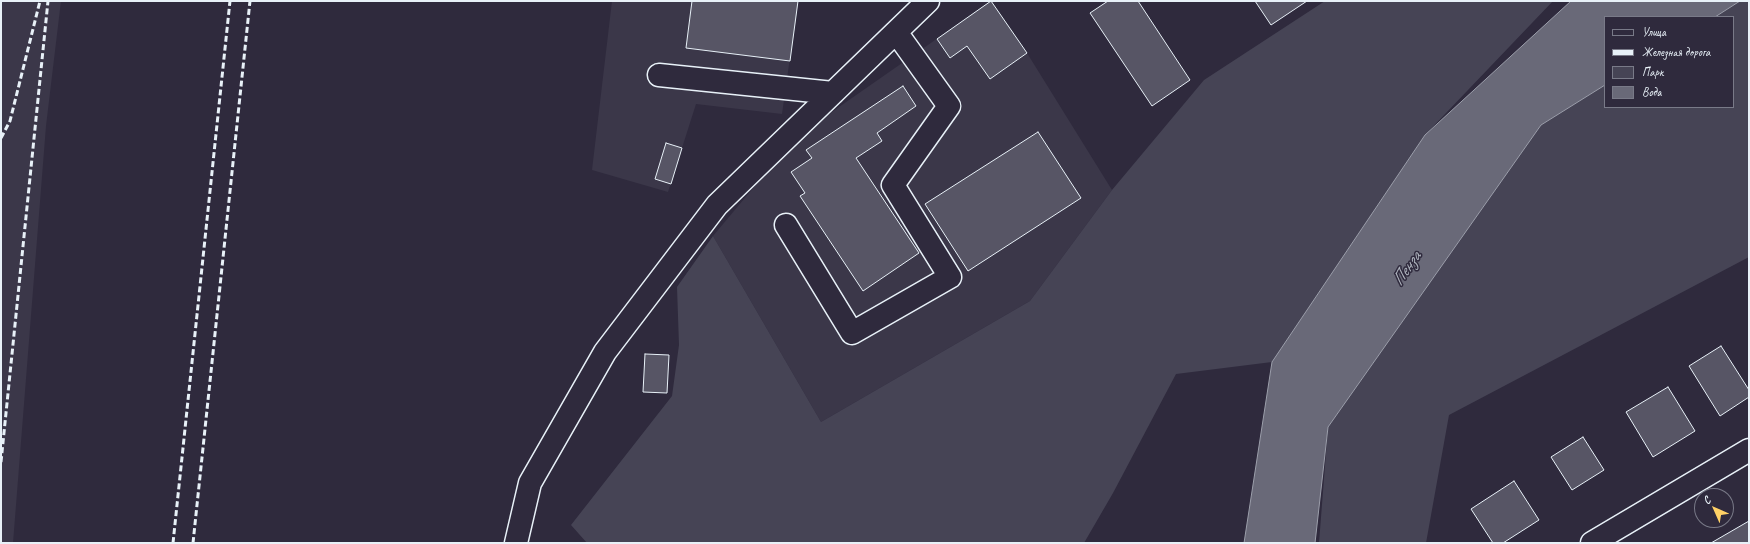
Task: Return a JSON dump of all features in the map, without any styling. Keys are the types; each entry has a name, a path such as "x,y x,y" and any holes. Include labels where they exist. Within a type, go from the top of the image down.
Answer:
{"street":[{"path":"516,543 530,483 605,352 717,205 928,1"},
{"path":"786,225 852,333 950,277 893,185 949,106 896,32"},
{"path":"660,75 833,93"},
{"path":"1592,543 1749,450"}],"shaded area":[{"path":"1,1 61,1 46,126 13,543 1,543"},
{"path":"612,1 798,1 782,114 696,104 668,192 592,170"},
{"path":"991,1 1027,53 1112,190 1030,301 821,422 713,236 796,137"}],"green space":[{"path":"1325,1 1553,1 1425,135 1272,362 1176,374 1113,493 1084,543 587,543 571,525 672,396 679,345 677,287 713,236 821,422 1030,301 1112,190 1204,80"},
{"path":"1740,1 1749,1 1749,257 1449,415 1426,543 1319,543 1328,427 1541,125 1604,86 1604,108 1734,108 1734,16 1717,16"}],"water":[{"name":"Пенза","path":"1571,1 1740,1 1717,16 1604,16 1604,86 1541,125 1328,427 1315,543 1244,543 1272,362 1425,135"}],"building":[{"path":"692,1 798,1 790,61 686,48"},
{"path":"991,1 1027,53 990,79 967,46 950,58 937,39"},
{"path":"1108,1 1138,1 1190,80 1152,106 1090,13"},
{"path":"1255,1 1307,1 1271,25"},
{"path":"903,86 916,106 877,133 882,141 856,158 919,253 863,291 800,196 805,193 791,172 812,158 806,150"},
{"path":"1038,132 1081,198 968,271 925,204"},
{"path":"666,143 682,148 671,184 655,179"},
{"path":"1721,346 1749,390 1749,397 1720,416 1689,366"},
{"path":"645,354 669,355 667,393 643,392"},
{"path":"1668,387 1695,431 1653,457 1626,412"},
{"path":"1583,437 1604,470 1572,490 1551,457"},
{"path":"1514,481 1539,520 1503,543 1493,543 1471,509"},
{"path":"1749,521 1749,543 1711,543"}],"railway":[{"path":"1,138 10,121 40,1"},
{"path":"1,462 48,1"},
{"path":"173,543 230,1"},
{"path":"193,543 250,1"}]}
